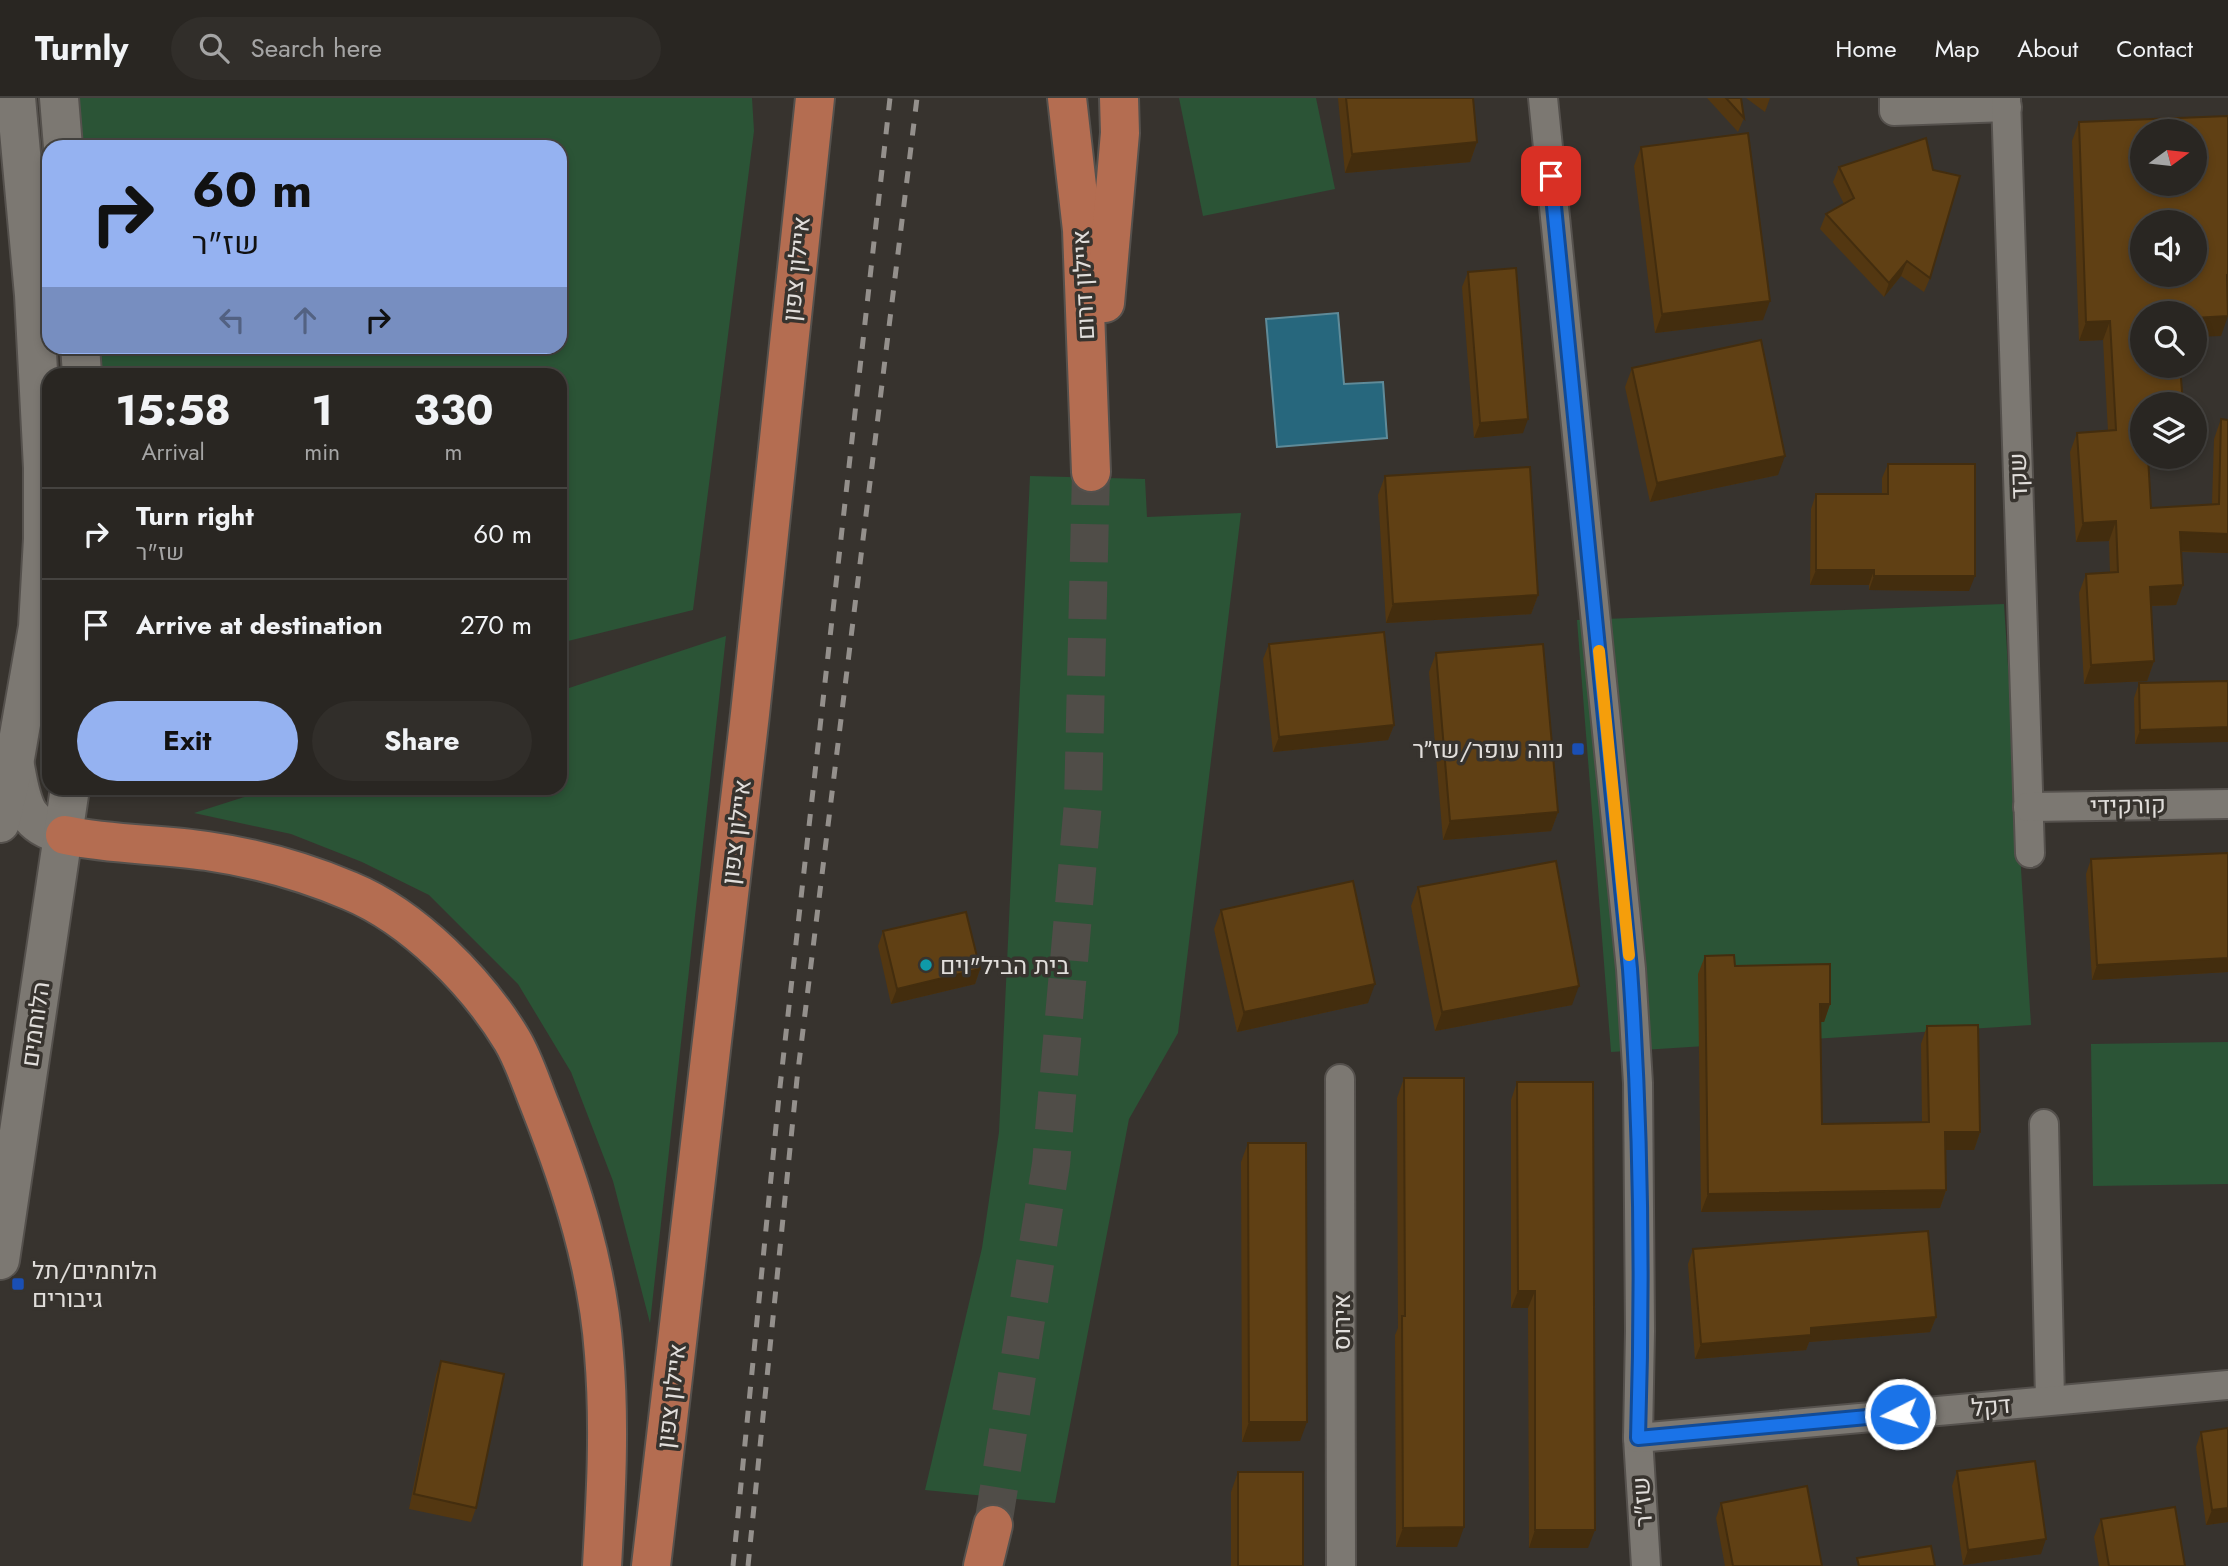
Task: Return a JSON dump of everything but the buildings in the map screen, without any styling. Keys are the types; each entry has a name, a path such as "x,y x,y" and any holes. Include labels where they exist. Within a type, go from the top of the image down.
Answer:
{"highway":[{"name":"איילון צפון","path":"651,1566 750,715 815,98"},
{"name":"איילון דרום","path":"1067,98 1082,230 1091,462 1120,133 1119,98"},
{"path":"65,835 90,841 209,851 290,869 352,892 393,915 430,943 472,986 513,1041 561,1158 592,1262 605,1366 608,1454 602,1566"},
{"path":"983,1566 993,1525"}],"main road":[{"path":"16,98 34,295 42,449"},
{"path":"59,98 62,140"},
{"path":"0,823 14,764 38,628 42,557"},
{"path":"14,764 23,804 30,818 40,827 65,835"},
{"name":"הלוחמים","path":"0,1260 69,795"}],"street":[{"name":"שז\"ר","path":"1543,98 1630,969 1638,1083 1638,1438 1646,1566"},
{"path":"1894,98 1894,111 2007,102"},
{"name":"שקד","path":"2007,102 2029,853"},
{"name":"קורקידי","path":"2028,807 2228,804"},
{"name":"אירוס","path":"1340,1079 1341,1566"},
{"path":"2044,1124 2050,1400"},
{"name":"דקל","path":"1638,1438 2228,1385"}],"green space":[{"path":"79,98 752,98 754,131 693,610 567,641 567,368 98,368 97,354 567,354 567,140 82,140"},
{"path":"1179,98 1316,98 1335,189 1203,216"},
{"path":"1030,476 1145,479 1147,517 1241,513 1178,1033 1129,1119 1055,1503 925,1490 982,1248 999,1132"},
{"path":"2004,604 2031,1025 1611,1052 1577,620"},
{"path":"726,636 650,1323 613,1181 571,1072 518,984 429,895 362,862 291,834 194,813 250,795 567,795 567,689"},
{"path":"2228,1042 2228,1184 2093,1186 2091,1044"}],"water":[{"path":"1338,313 1344,384 1383,382 1387,438 1277,447 1266,319"}],"tunnel":[{"path":"993,1525 1051,1164 1083,803 1091,472"}],"railway":[{"path":"733,1566 779,1096 890,98"},
{"path":"748,1566 797,1079 917,98"}],"slow traffic":[{"path":"1599,651 1629,955"}],"place":[{"name":"נווה עופר/שז״ר","path":"1578,749"},
{"name":"בית הביל\"וים","path":"926,965"},
{"name":"הלוחמים/תל גיבורים","path":"18,1284"}],"route":[{"path":"1551,176 1630,969 1638,1083 1638,1438 1900,1414"}]}
